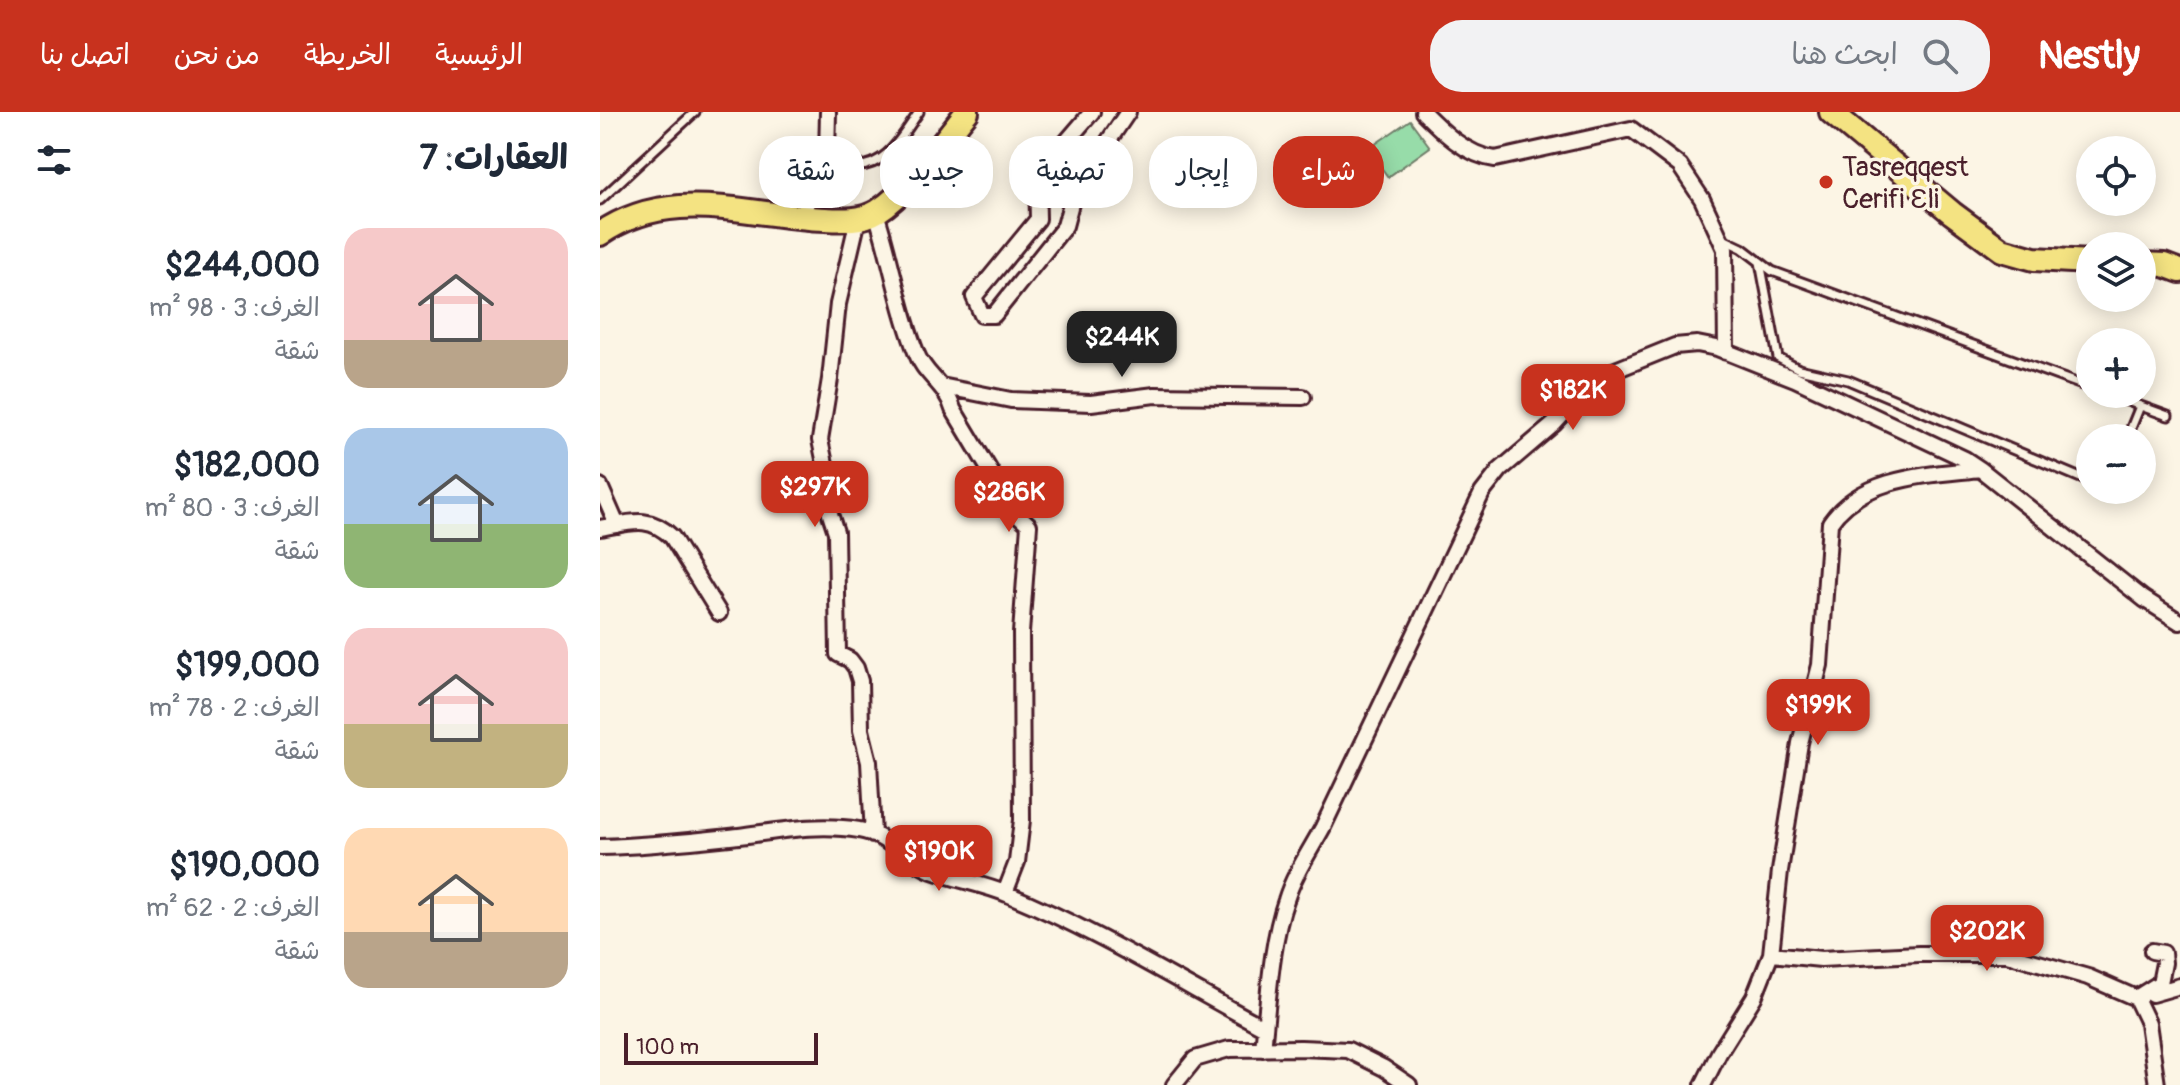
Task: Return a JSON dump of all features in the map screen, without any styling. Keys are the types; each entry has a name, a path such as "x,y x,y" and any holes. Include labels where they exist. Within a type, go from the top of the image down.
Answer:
{"main road":[{"path":"600,234 645,212 671,206 702,205 849,221 867,216 897,196 967,112"},
{"path":"1831,112 1952,213 2002,250 2034,259 2076,261"},
{"path":"2156,265 2180,271"}],"street":[{"path":"1092,112 1037,176 1038,219 974,297 982,315 994,315 1065,226 1074,192 1128,112"},
{"path":"1423,112 1478,157 1495,159 1631,129 1680,166 1702,199 1725,249 1726,352"},
{"path":"828,136 830,113"},
{"path":"801,217 805,208"},
{"path":"867,216 920,362 948,393 953,409 1014,511 1029,525 1021,633 1022,820 1019,850 1005,893"},
{"path":"867,216 838,304 820,440 828,478 830,514 836,532 838,654 850,660 860,681 861,730 869,762 873,835"},
{"path":"1263,1049 1286,898 1482,493 1500,470 1554,424 1603,375 1675,346 1697,344 1717,348 1795,379 1925,438 1980,469 2144,599 2180,622"},
{"path":"941,386 1011,400 1091,403 1155,395 1303,397"},
{"path":"1703,1085 1754,997 1771,954 1800,743 1820,665 1830,523 1840,509 1899,479 1980,469"},
{"path":"600,486 617,525"},
{"path":"600,528 651,522 662,527 672,537 719,613"},
{"path":"600,847 646,846 785,828 827,826 863,830 930,870 1005,893 1061,919 1265,1028"},
{"path":"2136,998 2168,986 2163,953 2152,951"},
{"path":"1771,954 1821,959 2007,954 2088,977 2136,998 2148,1023 2157,1085"},
{"path":"1174,1085 1195,1059 1229,1049 1348,1050 1409,1085"}],"lane":[{"path":"600,200 695,112"},
{"path":"864,164 878,160 891,151 919,112"},
{"path":"1720,238 1742,248 1772,271 2076,383"},
{"path":"1760,262 1778,358 1799,369 1848,380 2076,476"},
{"path":"2146,408 2168,416"}],"green space":[{"path":"1410,120 1430,147 1388,177 1384,171 1384,138"}],"place":[{"name":"Tasreqqest Cerifi Ɛli","path":"1826,182"}]}
